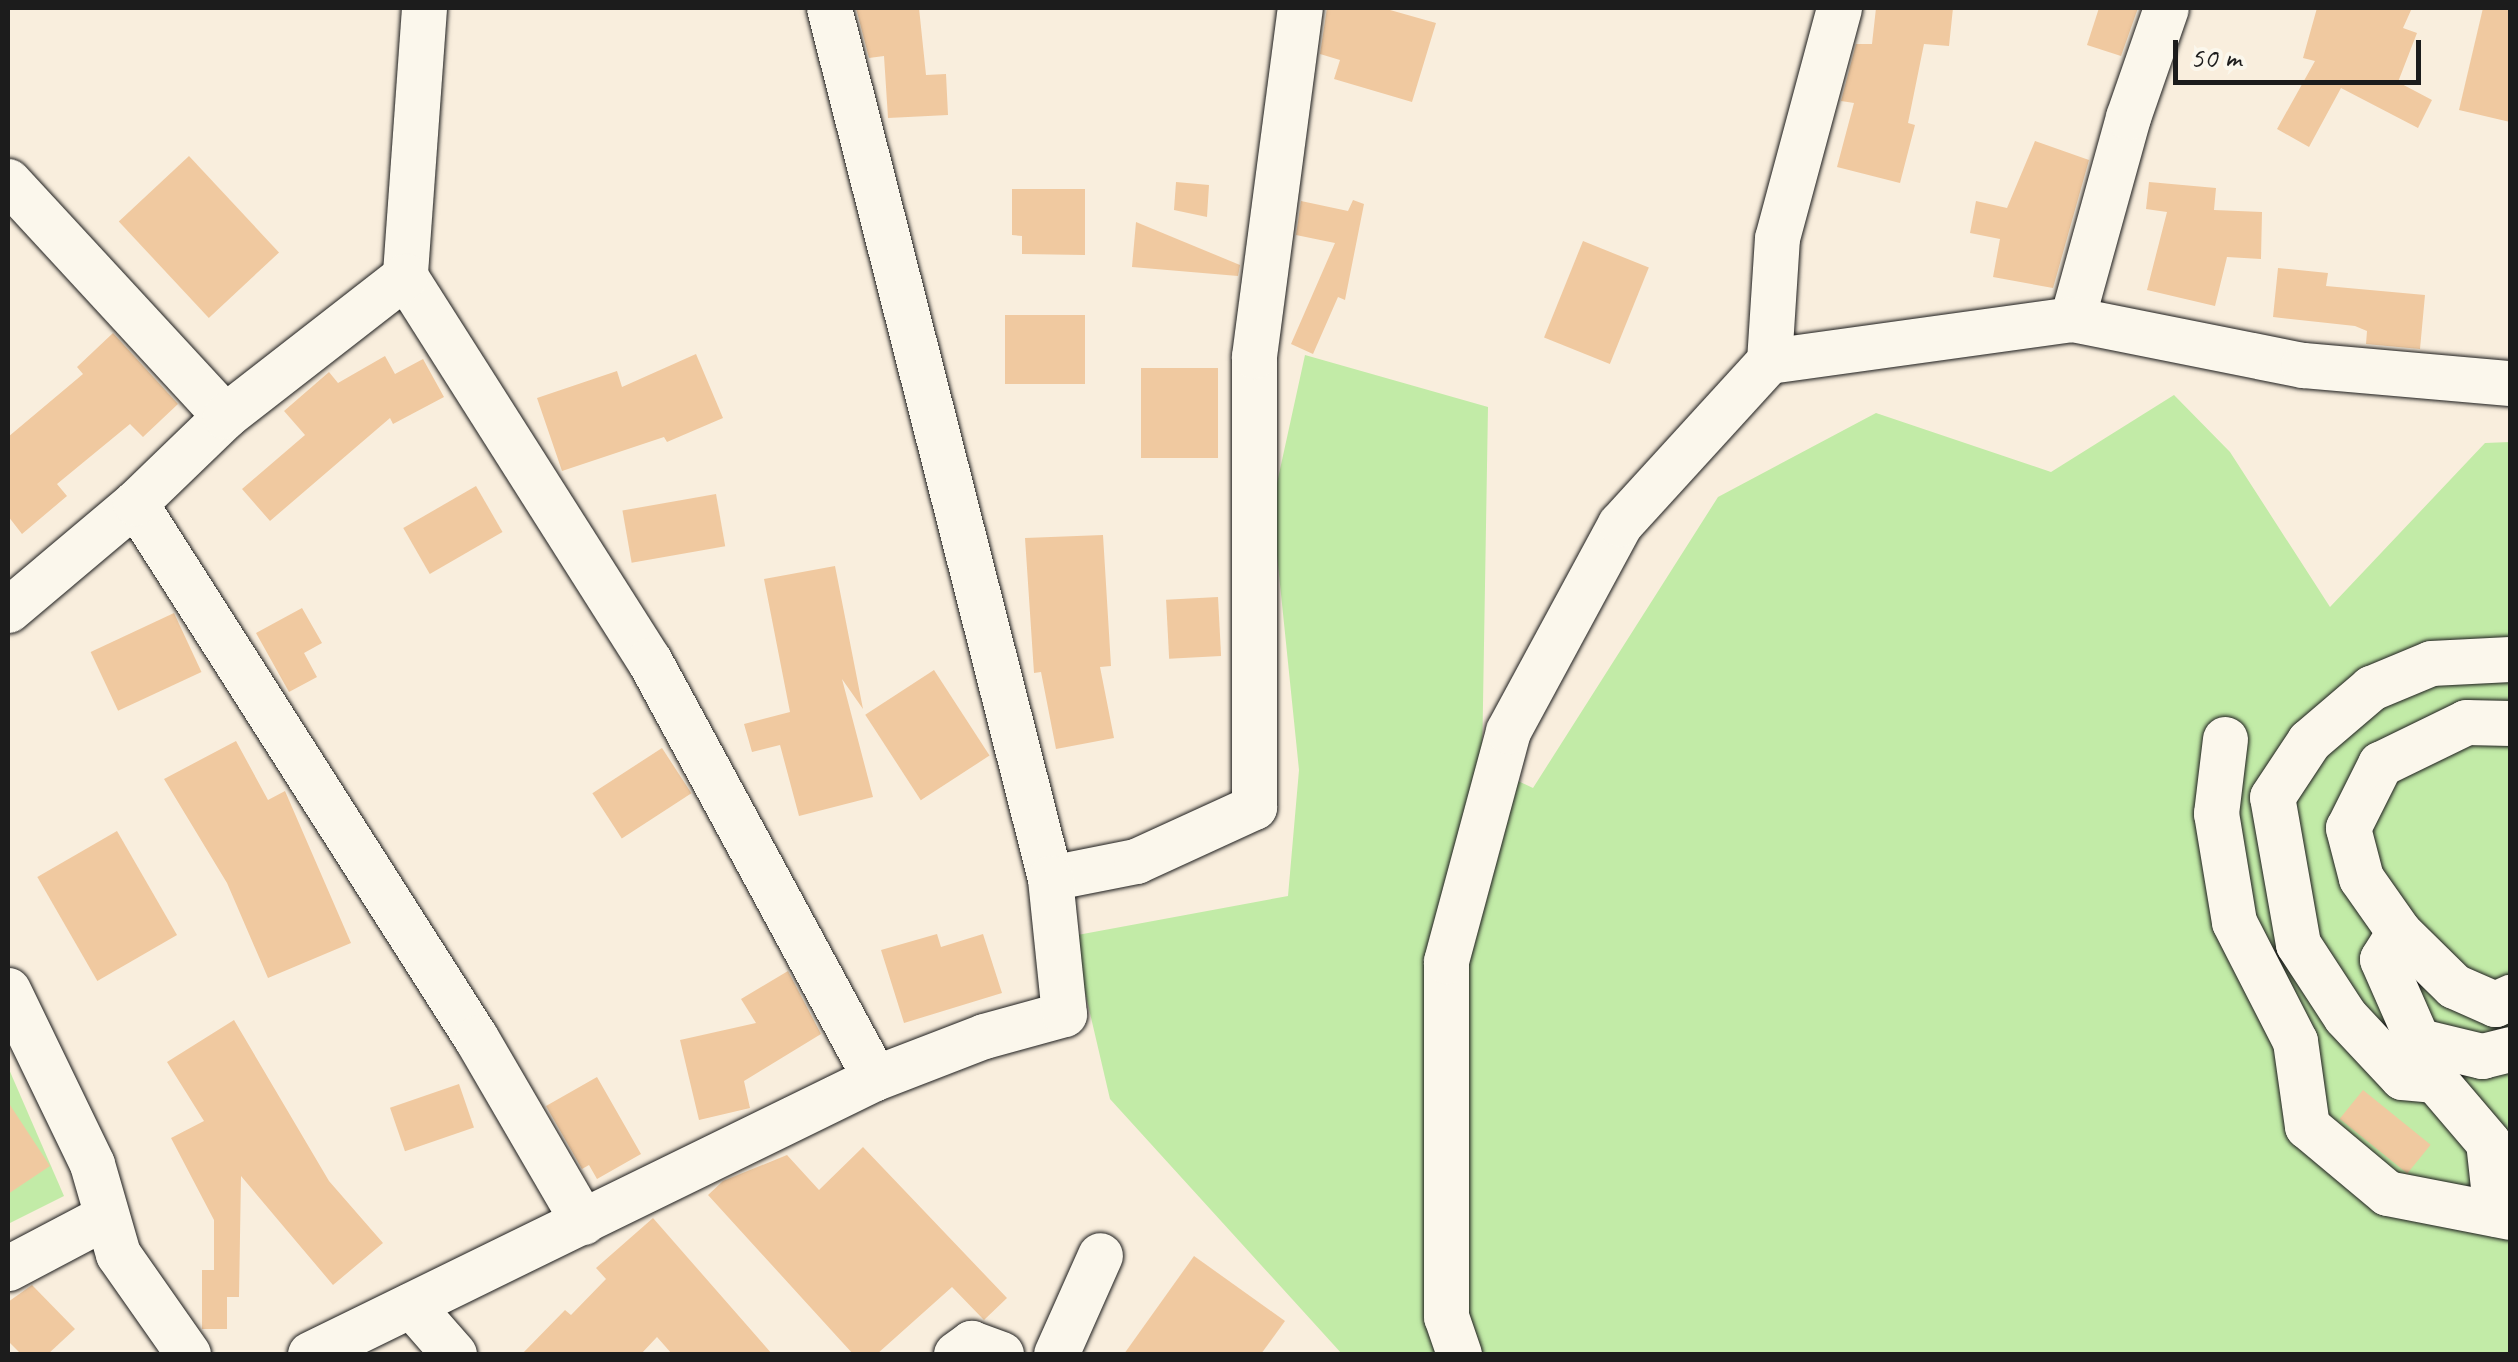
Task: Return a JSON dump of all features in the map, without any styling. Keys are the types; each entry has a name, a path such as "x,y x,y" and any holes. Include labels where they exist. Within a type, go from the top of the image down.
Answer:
{"street":[{"path":"424,8 405,276 650,660 876,1078"},
{"path":"310,1354 876,1078 984,1036 1064,1014 1050,878 829,8"},
{"path":"1050,878 1136,861 1254,808 1254,356 1300,8"},
{"path":"1459,1354 1446,1318 1446,961 1508,731 1620,524 1769,361 1777,238 1839,8"},
{"path":"2072,319 2128,117 2166,8"},
{"path":"8,181 225,416"},
{"path":"8,610 135,503 225,416 405,276"},
{"path":"1769,361 2072,319 2303,365 2510,383"},
{"path":"135,503 476,1038 583,1222"},
{"path":"2510,659 2431,663 2370,688 2310,741 2272,796 2298,944 2345,1016 2402,1077 2427,1060 2510,1050"},
{"path":"2510,722 2466,722 2380,764 2348,828 2361,878 2399,932 2454,986 2495,1004 2510,997"},
{"path":"2224,739 2216,813 2234,922 2294,1041 2307,1126 2388,1194 2503,1216 2488,1142 2427,1060 2382,959 2399,932"},
{"path":"8,990 92,1164 103,1218 118,1254 188,1354"},
{"path":"8,1268 103,1218"},
{"path":"1056,1354 1100,1256"},
{"path":"411,1305 454,1354"},
{"path":"956,1354 972,1344 1001,1354"}],"green space":[{"path":"1305,355 1488,407 1482,764 1533,788 1718,497 1876,413 2051,472 2174,395 2230,452 2330,607 2485,443 2510,442 2510,1354 1342,1354 1110,1099 1072,936 1288,896 1299,770 1272,506"},
{"path":"8,1067 64,1196 8,1224"}],"building":[{"path":"856,8 919,8 926,75 946,74 948,115 888,118 884,56 869,58"},
{"path":"1327,8 1383,8 1436,23 1412,102 1334,79 1340,60 1320,54"},
{"path":"1876,8 1953,8 1949,46 1924,44 1908,123 1915,125 1900,183 1837,167 1854,103 1841,101 1856,44 1872,44"},
{"path":"2099,8 2138,8 2121,56 2087,45"},
{"path":"2317,8 2412,8 2403,28 2417,33 2398,82 2432,100 2418,128 2341,88 2309,147 2277,129 2315,61 2303,58"},
{"path":"2483,8 2510,8 2510,122 2459,110"},
{"path":"2035,141 2089,160 2053,288 1993,277 2000,239 1970,233 1976,201 2007,208"},
{"path":"189,156 279,253 209,318 119,221"},
{"path":"1176,182 1209,185 1207,217 1174,210"},
{"path":"2149,182 2216,188 2214,210 2262,212 2261,259 2227,257 2215,306 2147,290 2167,212 2146,209"},
{"path":"1012,189 1085,189 1085,255 1022,254 1022,236 1012,235"},
{"path":"1353,200 1364,204 1345,300 1338,297 1313,354 1291,344 1335,243 1296,235 1301,201 1348,211"},
{"path":"1136,222 1240,265 1238,276 1132,267"},
{"path":"1583,241 1649,268 1610,364 1544,337"},
{"path":"2278,268 2328,273 2326,286 2425,295 2420,349 2366,344 2367,331 2355,326 2273,317"},
{"path":"1005,315 1085,315 1085,384 1005,384"},
{"path":"113,333 178,404 143,437 130,424 57,484 67,496 22,534 8,516 8,437 83,374 77,367"},
{"path":"696,354 723,418 667,442 664,437 562,471 537,398 617,371 622,387"},
{"path":"385,356 395,374 423,359 444,397 393,424 390,418 270,521 242,489 305,435 284,411 329,372 338,383"},
{"path":"1141,368 1218,368 1218,458 1141,458"},
{"path":"476,486 502,532 430,574 403,528"},
{"path":"716,494 725,546 632,563 622,510"},
{"path":"1103,535 1111,666 1100,667 1114,738 1056,749 1041,672 1034,673 1025,538"},
{"path":"835,566 863,709 842,679 873,797 799,816 780,745 752,752 744,724 790,712 764,579"},
{"path":"1218,597 1221,656 1169,659 1166,600"},
{"path":"302,608 322,643 304,653 317,677 289,692 256,633"},
{"path":"174,613 201,672 118,711 91,652"},
{"path":"934,670 990,756 921,800 865,715"},
{"path":"236,741 268,800 285,791 351,943 268,978 227,883 164,779"},
{"path":"662,748 691,793 622,838 592,793"},
{"path":"117,831 177,935 97,981 37,877"},
{"path":"937,934 941,947 983,934 1002,993 904,1023 881,950"},
{"path":"788,971 821,1034 744,1081 750,1108 699,1120 680,1040 756,1023 741,999"},
{"path":"234,1020 329,1181 383,1243 333,1285 241,1176 239,1297 227,1297 227,1329 202,1329 202,1270 214,1270 214,1220 171,1138 204,1121 167,1062"},
{"path":"597,1077 641,1154 597,1179 589,1165 582,1169 546,1106"},
{"path":"459,1084 474,1127 405,1151 390,1108"},
{"path":"2363,1090 2431,1145 2407,1174 2340,1119"},
{"path":"8,1102 50,1166 8,1194"},
{"path":"863,1147 1007,1298 984,1320 952,1287 877,1354 853,1354 708,1195 723,1181 787,1155 819,1190"},
{"path":"653,1218 772,1354 672,1354 657,1337 641,1354 522,1354 565,1310 571,1315 606,1279 596,1268"},
{"path":"1194,1256 1285,1321 1261,1354 1124,1354"},
{"path":"32,1285 75,1329 48,1354 21,1354 8,1341 8,1302"}]}
